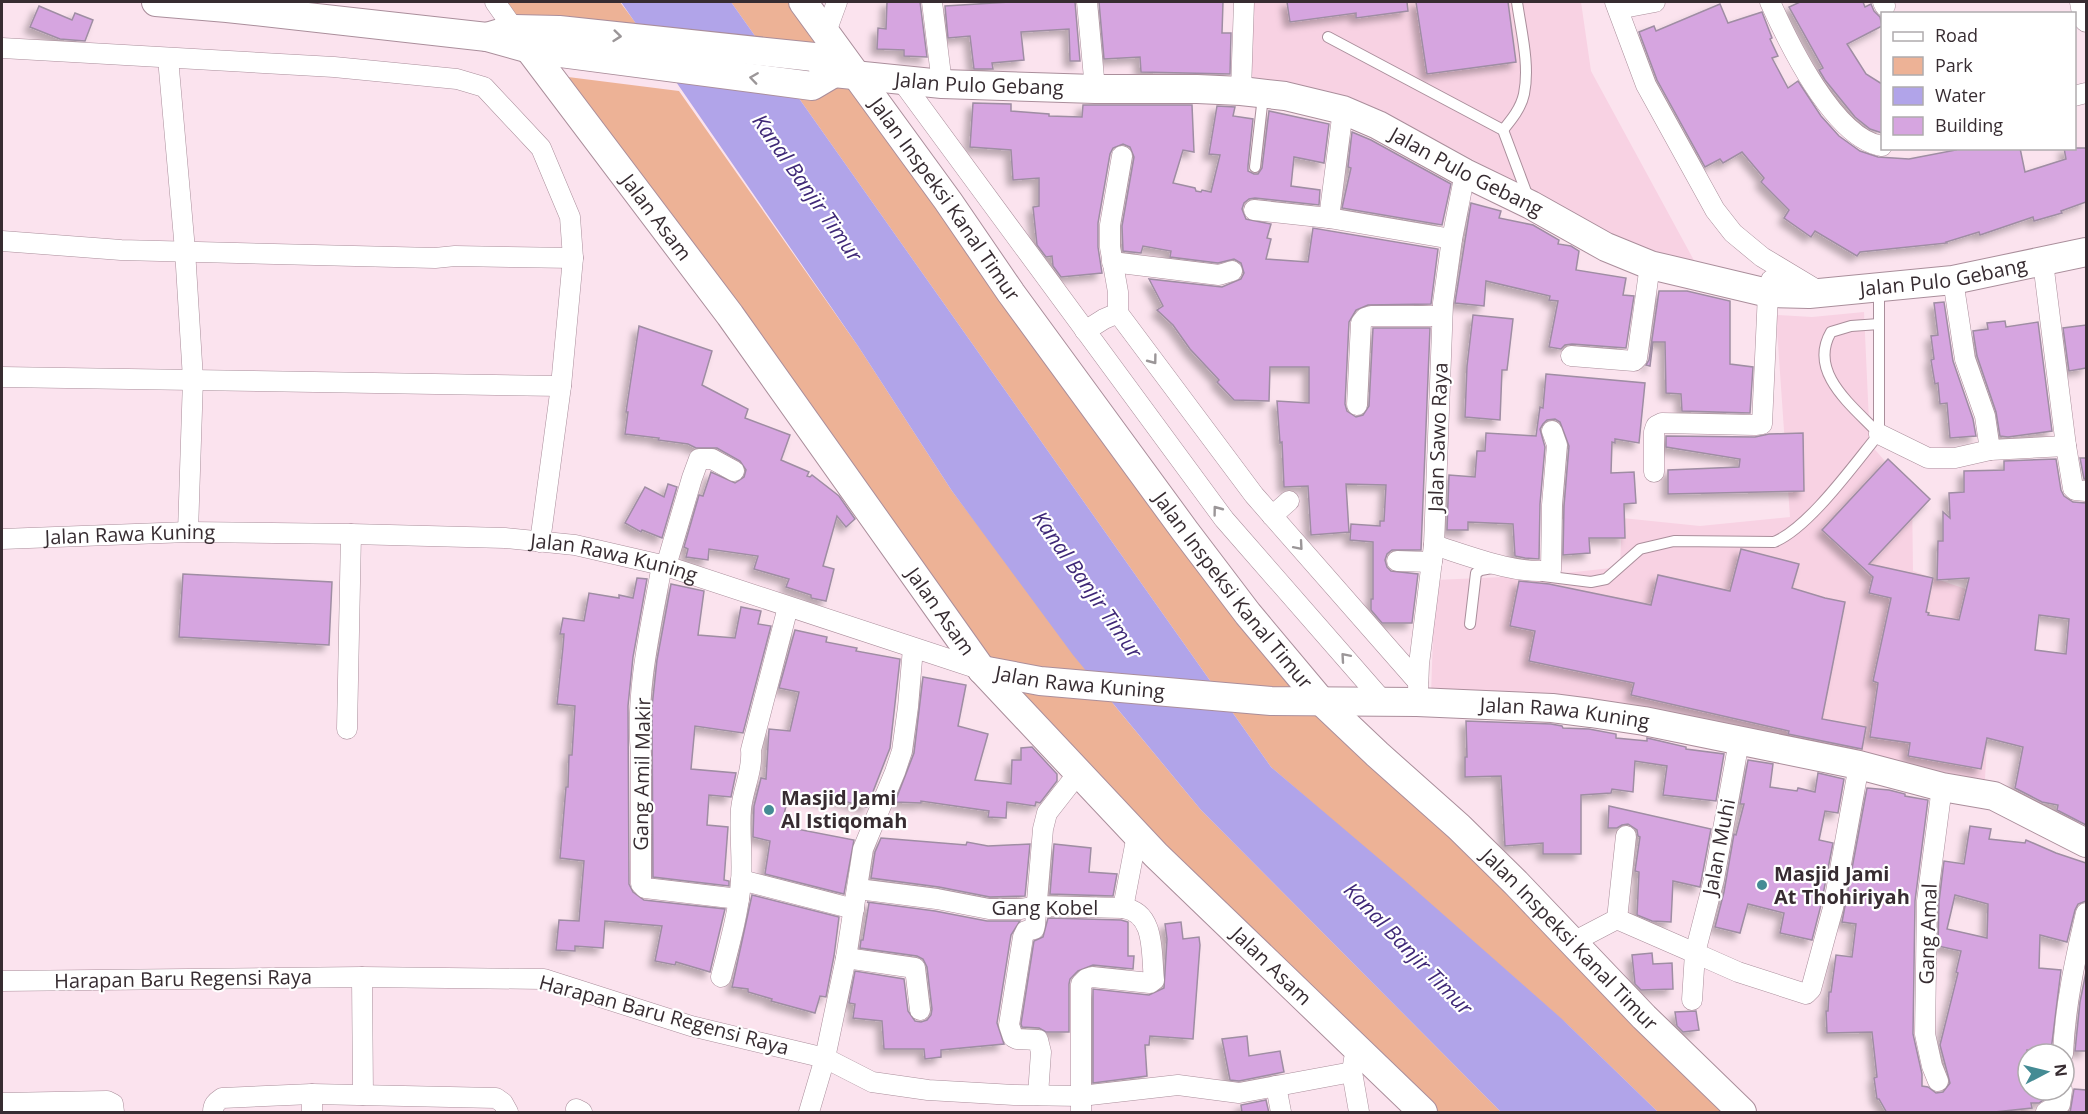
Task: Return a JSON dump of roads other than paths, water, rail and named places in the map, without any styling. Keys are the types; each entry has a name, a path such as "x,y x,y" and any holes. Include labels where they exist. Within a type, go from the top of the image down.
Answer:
{"street":[{"name":"Jalan Pulo Gebang","path":"156,2 228,5 487,38 560,41 829,65 901,80 942,84 1252,92 1343,110 1378,125 1606,247 1650,265 1768,293 1822,293 1953,280 2086,252"},
{"path":"495,2 522,39"},
{"name":"Jalan Inspeksi Kanal Timur","path":"803,2 829,65 1011,293 1248,614 1320,700 1459,827 1644,1017 1742,1113"},
{"path":"829,65 837,2"},
{"path":"932,2 942,84"},
{"path":"1087,2 1095,89"},
{"path":"1244,2 1252,92"},
{"path":"1655,2 1616,5 1646,85 1715,210 1733,233 1774,265 1822,293"},
{"path":"1770,2 1808,77 1826,101 1845,125 1860,136 1881,146"},
{"path":"2080,2 2086,22"},
{"name":"Jalan Asam","path":"522,39 730,315 982,670 1354,1060 1423,1113"},
{"path":"2,48 334,67 457,79 484,87 541,148 570,217 573,258 561,386 540,542"},
{"path":"168,58 185,250 193,379 188,532"},
{"path":"901,80 1224,519 1383,701"},
{"path":"1329,218 1343,110"},
{"path":"1122,156 1110,225 1112,261 1118,292 1118,313 1254,495 1418,692"},
{"name":"Jalan Sawo Raya","path":"1418,692 1433,553 1442,316 1452,238 1465,173"},
{"path":"1254,210 1329,218 1452,238"},
{"path":"2,241 121,250 435,258 455,256 573,258"},
{"path":"1112,261 1219,275 1232,272"},
{"path":"2043,262 2073,488 2086,491"},
{"path":"1571,356 1630,362 1637,358 1650,265"},
{"path":"1654,472 1654,432 1656,426 1662,423 1762,424 1768,293 1774,265"},
{"path":"1953,280 1965,359 1985,416 1990,450"},
{"path":"1085,331 1118,313"},
{"path":"1357,405 1361,323 1365,318 1371,316 1442,316"},
{"path":"2,377 561,386"},
{"path":"1397,561 1433,553 1541,572 1551,570 1552,505 1557,445 1552,431"},
{"path":"1879,434 1928,458 1955,458 1990,450 2066,446"},
{"path":"664,565 699,459 712,459 734,471"},
{"path":"1272,516 1289,501"},
{"name":"Jalan Rawa Kuning","path":"2,539 188,532 505,538 574,545 664,565 982,670 1040,681 1271,701 1383,701 1418,692 1644,721 1858,765 1942,787 1994,796 2086,843"},
{"path":"347,729 351,534"},
{"name":"Gang Amil Makir","path":"664,565 645,662 639,733 641,884 645,888 740,889"},
{"path":"721,977 740,889 740,825 744,786 788,607"},
{"path":"808,1113 825,1058 846,958 863,849 902,751 913,648"},
{"name":"Jalan Muhi","path":"1692,1000 1695,953 1714,879 1739,741"},
{"path":"1617,919 1738,972 1809,993 1833,909 1858,765"},
{"path":"1038,1095 1041,1052 1038,1040 1012,1037 1009,1025 1023,937 1026,931 1034,929 1043,829 1047,813 1079,772"},
{"name":"Gang Amal","path":"1938,1081 1925,1034 1927,901 1942,787"},
{"name":"Gang Kobel","path":"858,889 989,909 1021,909 1037,906 1123,908 1137,835"},
{"path":"1617,919 1626,837"},
{"path":"740,889 854,909"},
{"path":"1081,1104 1081,984 1092,977 1150,983 1154,980 1146,921 1138,912 1123,908"},
{"path":"2063,1042 2069,991 2086,913"},
{"path":"1573,942 1617,919"},
{"path":"846,958 915,968 920,1011"},
{"path":"362,976 363,1095"},
{"name":"Harapan Baru Regensi Raya","path":"2,981 362,976 544,979 691,1026 825,1058 872,1082 894,1087 981,1094 1038,1095 1081,1104 1178,1085 1239,1093 1276,1086 1354,1060"},
{"path":"1354,1060 1359,1113"},
{"path":"1276,1086 1281,1113"},
{"path":"218,1105 312,1103 363,1095 402,1104 502,1105"},
{"path":"2046,1113 2060,1102"},
{"path":"6,1106 112,1107"}],"lane":[{"path":"1503,130 1518,111 1524,95 1526,68 1517,2"},
{"path":"1328,37 1503,130 1531,205"},
{"path":"1252,92 1255,167"},
{"path":"1470,624 1476,573 1481,570 1489,568 1591,582 1606,579 1640,549 1650,546 1674,541 1774,542 1783,538 1819,506 1879,434 1879,287"},
{"path":"1879,324 1851,326 1831,332 1826,341 1823,362 1839,391 1879,434"}],"water":[{"name":"Kanal Banjir Timur","path":"621,2 731,2 1271,767 1562,1019 1658,1112 1501,1112 1201,810 1073,655 952,491 858,346"}],"place":[{"name":"Masjid Jami Al Istiqomah","path":"769,810"},
{"name":"Masjid Jami At Thohiriyah","path":"1762,885"}]}
